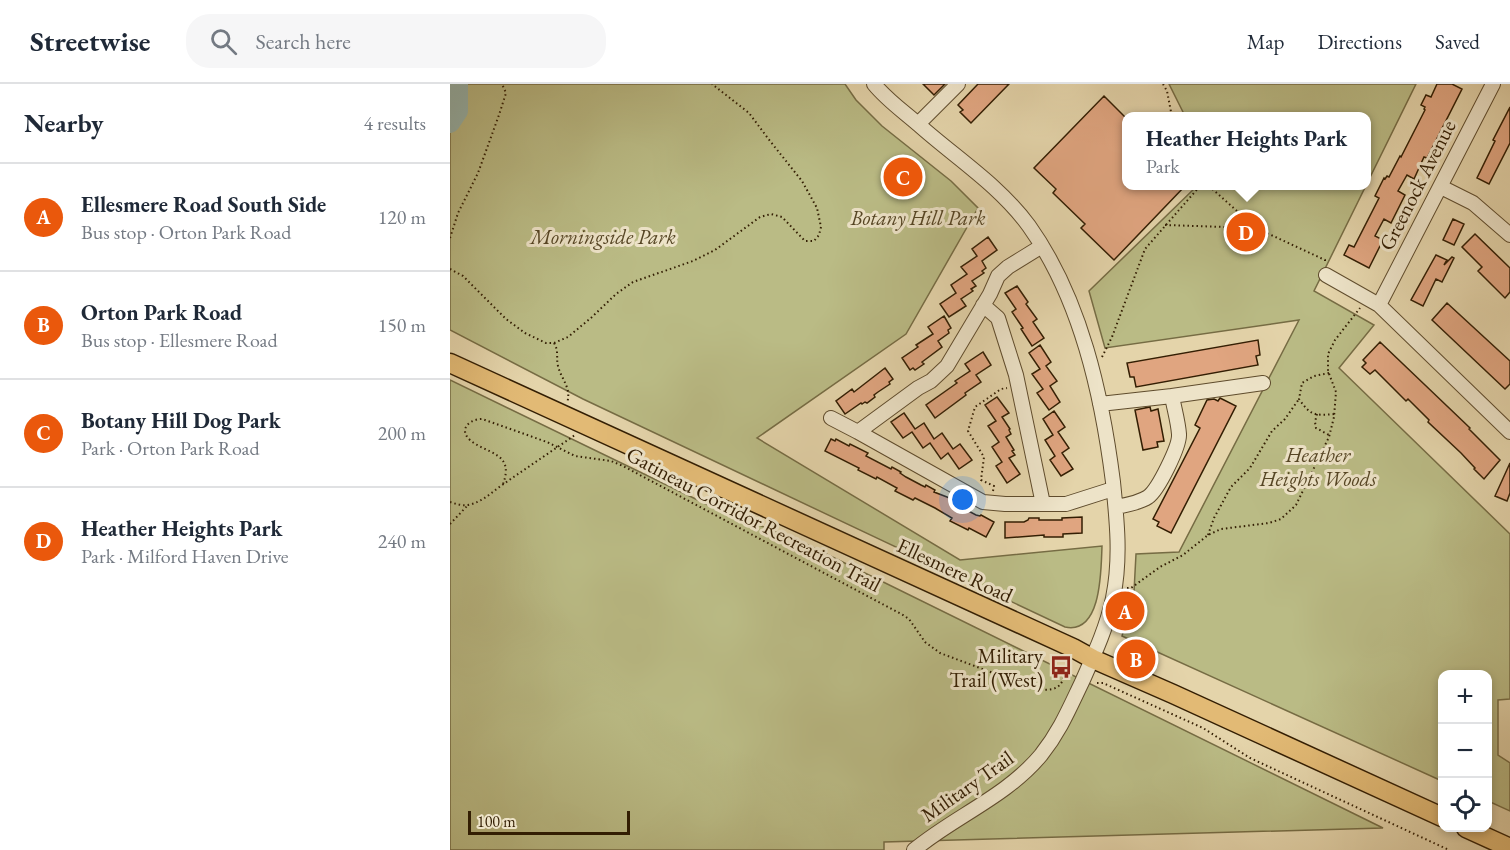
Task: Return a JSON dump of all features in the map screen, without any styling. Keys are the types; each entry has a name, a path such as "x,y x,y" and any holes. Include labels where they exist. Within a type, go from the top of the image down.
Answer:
{"main road":[{"name":"Ellesmere Road","path":"450,363 1093,659 1438,815"},
{"path":"1475,832 1510,848"}],"street":[{"name":"Military Trail","path":"874,84 890,102 977,171 1002,195 1028,225 1042,246 1076,319 1093,374 1109,453 1119,551 1113,600 1093,659 1062,725 1041,754 1009,786 914,850"},
{"path":"918,124 958,84"},
{"name":"Greenock Avenue","path":"1372,301 1441,187 1493,84"},
{"path":"1441,187 1473,203 1510,236"},
{"path":"858,432 918,387 931,381 947,366 983,305 994,281 1003,271 1042,246"},
{"path":"1326,275 1372,301 1510,432"},
{"path":"983,305 998,318 1018,386 1043,504"},
{"path":"1100,404 1263,383"},
{"path":"1116,507 1140,501 1149,496 1155,490 1175,451 1179,434 1172,396"},
{"path":"831,418 983,502 1066,504 1113,489"}],"path":[{"path":"450,238 458,213 478,173 499,115 506,93 502,84"},
{"path":"450,271 456,272 468,281 506,319 525,333 546,343 554,343 568,337 616,294 633,282 693,261 715,250 760,217 771,214 782,217 807,242 814,241 821,229 817,208 802,181 749,113 712,84"},
{"path":"1163,84 1167,91 1171,112"},
{"path":"1093,374 1112,337 1145,249 1196,190"},
{"path":"1214,190 1256,228 1325,260 1326,275"},
{"path":"1165,225 1256,228"},
{"path":"1114,588 1131,588 1221,528 1269,523 1281,519 1290,512 1299,499 1329,435 1336,392 1329,373 1328,362 1331,346 1372,301"},
{"path":"554,343 558,351 558,366 566,383 569,398 563,416"},
{"path":"1208,535 1214,518 1232,487 1250,468 1272,431 1285,419 1299,399 1302,384 1314,376 1329,373"},
{"path":"991,503 994,486 981,480 984,457 968,431 975,408 1001,389 1018,386"},
{"path":"1299,399 1307,411 1321,415 1334,414"},
{"path":"1317,414 1316,428 1329,435"},
{"name":"Gatineau Corridor Recreation Trail","path":"503,484 506,471 502,459 473,442 465,434 466,425 472,420 482,419 547,442 575,456 611,461 623,466 909,619 925,642 940,653 1033,688 1050,691 1064,678 1064,668"},
{"path":"450,502 468,505 483,499 587,426"},
{"path":"450,524 468,505"},
{"path":"1097,684 1103,683 1203,728 1250,758 1449,850"}],"green space":[{"name":"Morningside Park","path":"450,84 845,84 856,100 882,126 951,181 978,208 906,334 757,438 960,560 1102,546 1100,584 1093,611 1086,621 1077,627 1065,627 583,399 450,330"},
{"path":"1169,84 1416,84 1371,175 1371,112 1183,112"},
{"name":"Heather Heights Woods","path":"1193,190 1364,190 1314,291 1374,325 1339,368 1510,534 1510,699 1498,700 1498,755 1510,763 1510,811 1492,803 1492,670 1438,670 1438,779 1122,636 1134,592 1136,554 1179,552 1299,320 1105,348 1089,291"},
{"path":"450,380 708,505 802,542 1383,828 884,842 884,850 450,850"}],"building":[{"path":"923,84 945,84 934,95"},
{"path":"978,84 1009,84 971,123 960,112 963,110 958,105"},
{"path":"1437,84 1452,84 1462,89 1414,179 1407,175 1398,191 1405,195 1391,223 1384,219 1375,236 1383,240 1369,268 1344,255 1349,245 1354,247 1379,198 1375,196 1384,178 1389,177 1425,110 1425,107 1421,105 1426,95 1431,97"},
{"path":"1104,96 1122,114 1122,190 1181,190 1114,260 1081,228 1085,224 1053,193 1056,189 1034,168"},
{"path":"1510,107 1510,143 1489,184 1477,178"},
{"path":"1453,219 1464,224 1454,245 1443,240"},
{"path":"1475,234 1510,268 1510,292 1505,298 1478,271 1482,267 1462,247"},
{"path":"988,237 997,250 982,261 986,268 982,271 984,273 972,281 976,286 971,289 973,291 961,299 966,306 949,317 940,304 956,293 951,285 967,274 961,267 977,256 972,249"},
{"path":"1436,255 1447,260 1444,265 1452,257 1454,258 1442,282 1436,279 1423,306 1411,300"},
{"path":"1017,286 1037,319 1033,322 1044,338 1032,346 1012,312 1016,309 1005,293"},
{"path":"1447,303 1510,361 1510,384 1505,389 1432,320"},
{"path":"944,316 951,328 948,330 949,333 938,341 942,347 922,362 924,364 915,370 913,368 910,370 902,358 933,334 928,327"},
{"path":"1258,340 1260,355 1256,356 1258,365 1136,387 1134,377 1130,377 1127,363"},
{"path":"1380,342 1500,460 1484,479 1408,399 1406,401 1375,370 1370,374 1362,367 1366,363 1363,360"},
{"path":"1040,345 1051,362 1046,366 1057,381 1050,386 1060,402 1049,410 1037,393 1043,389 1032,374 1040,369 1029,353"},
{"path":"983,352 991,365 976,375 981,382 935,418 926,405 970,371 965,364"},
{"path":"885,368 893,379 889,382 890,384 867,403 861,403 845,414 836,401 852,389 854,392"},
{"path":"997,397 1009,413 1002,417 1010,429 1011,434 1006,437 1015,455 1009,458 1020,474 1007,483 996,466 1002,462 992,447 999,442 988,426 996,421 985,405"},
{"path":"1220,398 1236,406 1171,533 1157,526 1159,522 1153,519 1200,428 1195,425 1207,400 1218,401"},
{"path":"1150,407 1151,411 1158,409 1164,441 1157,442 1158,447 1143,450 1135,410"},
{"path":"1054,411 1065,427 1058,432 1069,448 1062,453 1073,469 1061,476 1050,460 1055,456 1045,440 1053,435 1043,419"},
{"path":"904,413 915,429 924,423 934,439 942,433 953,449 960,444 972,460 959,469 948,453 941,459 930,443 923,448 912,432 903,438 891,422"},
{"path":"831,439 835,441 836,439 849,446 850,444 868,453 866,456 891,469 892,467 906,477 935,490 934,492 956,501 955,503 959,506 994,522 986,537 950,521 952,518 935,508 895,491 897,488 858,470 859,468 825,451"},
{"path":"1510,463 1510,493 1507,501 1495,496"},
{"path":"1082,517 1082,533 1063,534 1063,537 1044,537 1044,535 1005,538 1005,522 1024,522 1029,518 1062,520 1062,518"}],"waterway":[{"path":"450,123 458,111 458,84"}],"place":[{"name":"Botany Hill Dog Park","path":"903,177"},
{"name":"Heather Heights Park","path":"1246,232"},
{"name":"Ellesmere Road South Side","path":"1125,611"},
{"name":"Orton Park Road","path":"1136,659"},
{"name":"Military Trail (West)","path":"1061,667"}],"park label":[{"name":"Botany Hill Park","path":"918,217"}]}
